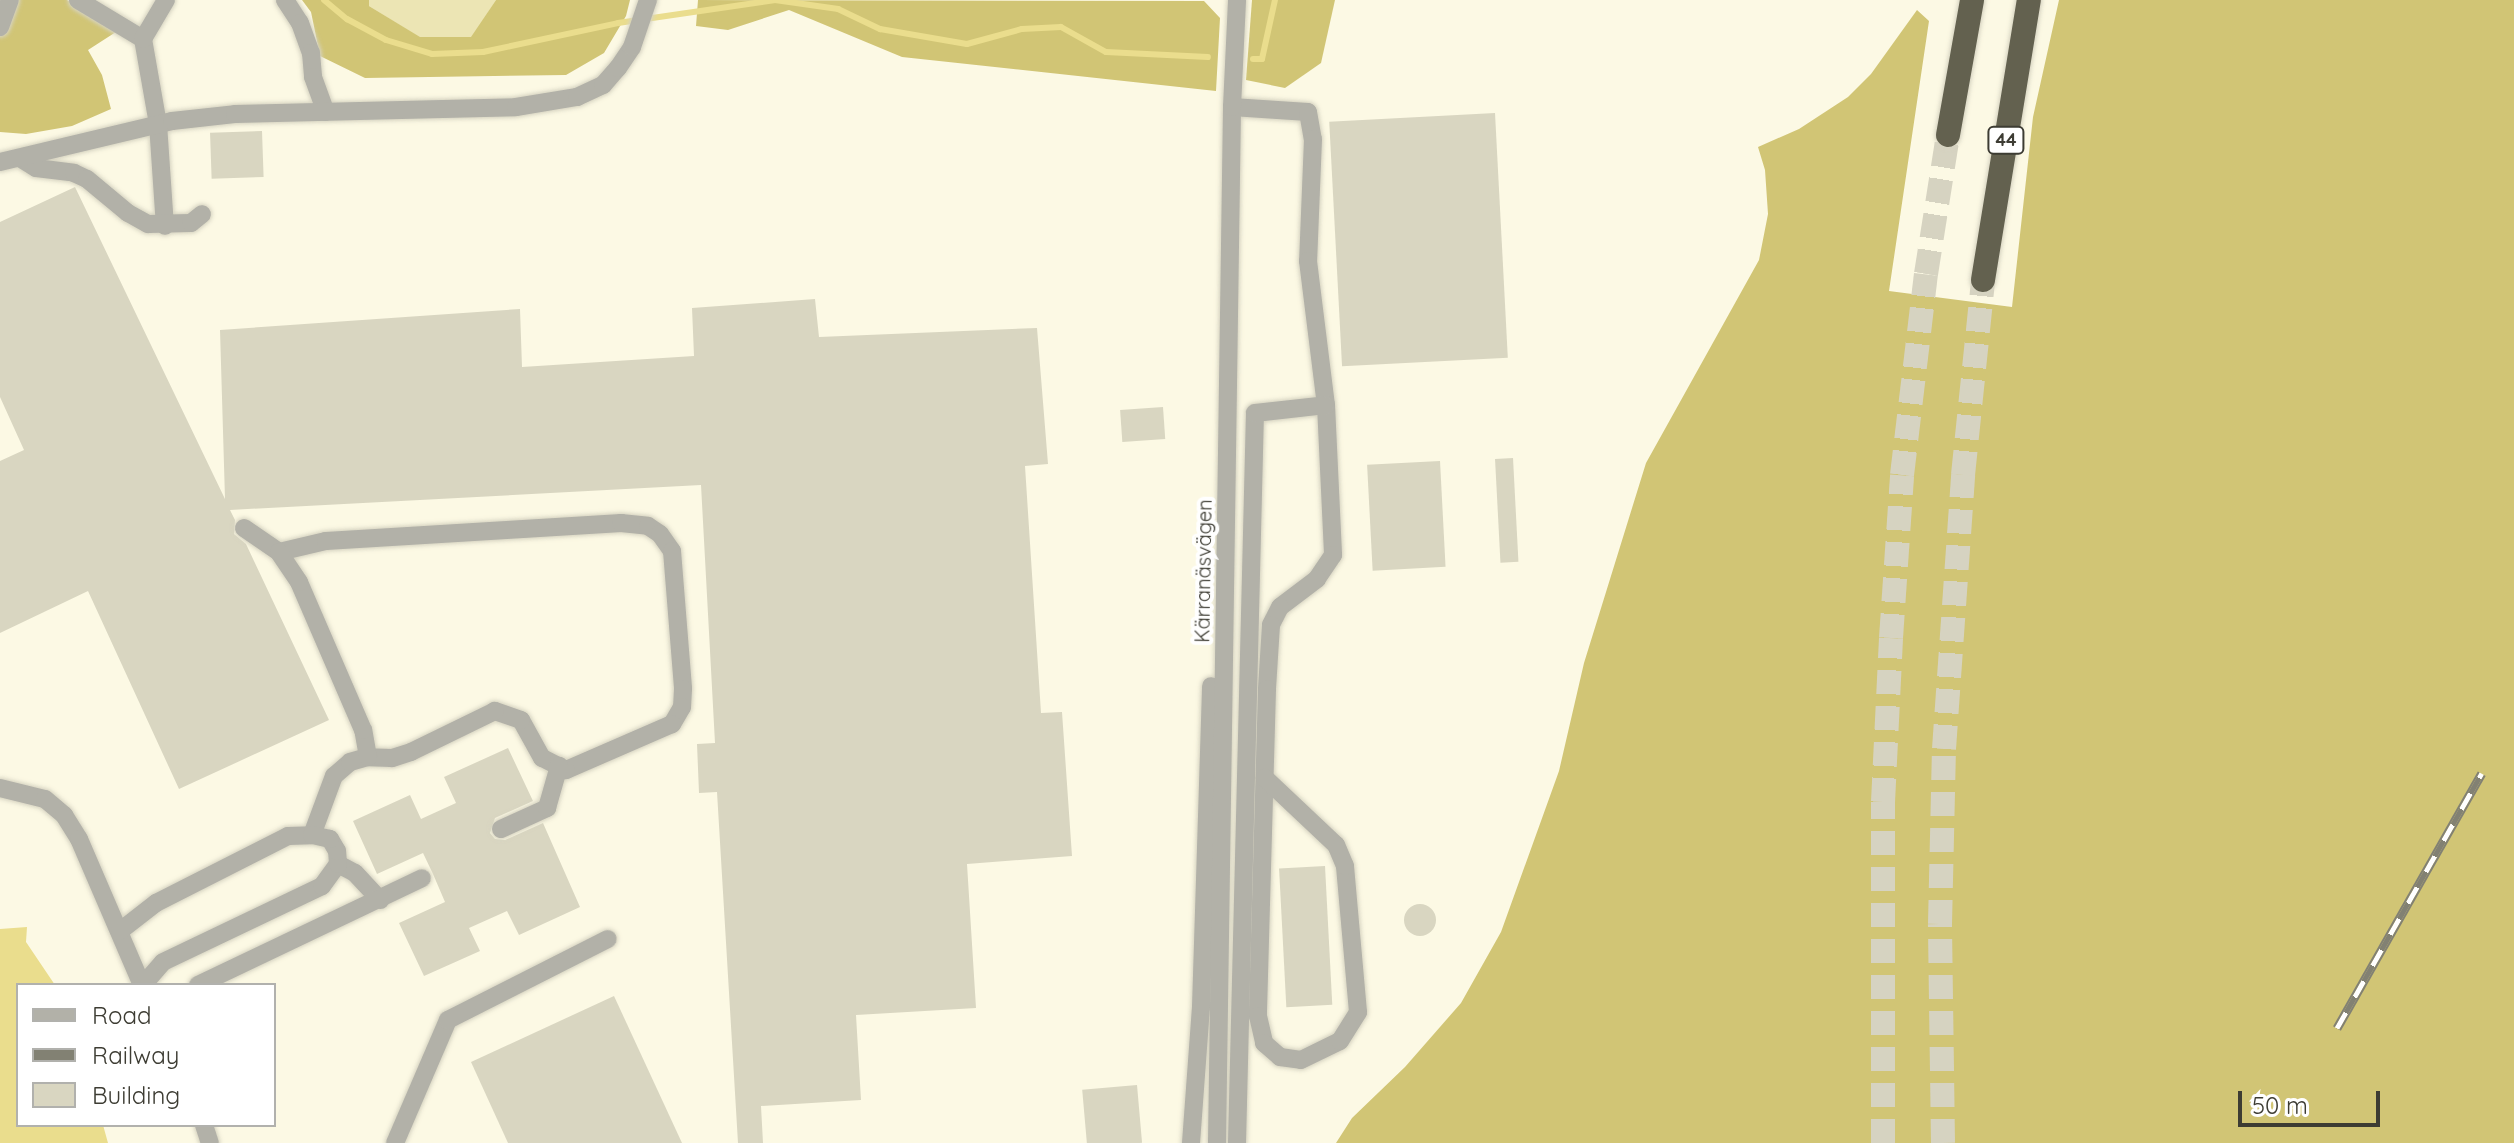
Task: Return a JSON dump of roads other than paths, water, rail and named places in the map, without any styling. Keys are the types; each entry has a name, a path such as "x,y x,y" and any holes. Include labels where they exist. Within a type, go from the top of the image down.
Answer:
{"highway":[{"path":"1948,135 1972,0"},
{"name":"44","path":"1983,280 2029,0"}],"street":[{"path":"0,27 10,0"},
{"path":"78,0 143,39"},
{"path":"165,226 158,124 143,39 166,0"},
{"path":"285,0 300,23 311,53 313,77 326,112"},
{"path":"0,162 158,124 235,114 548,104 577,97 603,85 632,47 648,0"},
{"name":"Kärranäsvägen","path":"1217,1143 1232,107 1237,0"},
{"path":"1232,107 1308,112 1313,139 1308,261 1326,405 1333,555 1317,579 1280,607 1271,625 1265,778 1258,1016 1264,1043 1280,1057 1301,1060 1340,1041 1358,1012 1345,866 1336,845 1265,778"},
{"path":"20,158 36,168 74,173 87,179 128,213 148,224 191,223 202,214"},
{"path":"1237,1143 1255,413 1326,405"},
{"path":"1191,1143 1206,885 1215,494 1226,468"},
{"path":"279,552 326,541 621,523 648,526 660,534 672,551 682,707 672,724 587,764 566,770 542,758 521,720 495,711 442,734 411,752 392,758 368,757 350,762 334,776 312,835"},
{"path":"244,528 279,552 299,582 363,730 368,757"},
{"path":"501,829 547,808 559,766"},
{"path":"0,788 45,799 64,815 79,839 141,983"},
{"path":"120,931 156,903 288,836 312,835 330,839 337,851 338,864 322,886 163,962 144,983"},
{"path":"338,864 355,873 380,900"},
{"path":"202,983 422,878"},
{"path":"395,1143 448,1020 608,939"}],"waterway":[{"path":"324,0 347,19 386,40 432,54 483,52 618,23 775,0 838,9 880,29 967,44 1022,29 1061,27 1106,52 1208,57"},
{"path":"1253,59 1262,59 1275,0"}],"tunnel":[{"path":"1883,1143 1883,802 1891,638 1902,475 1926,274 1948,135"},
{"path":"1943,1143 1940,924 1944,749 1963,475 1983,280"}],"railway":[{"path":"2337,1028 2482,773"}]}
